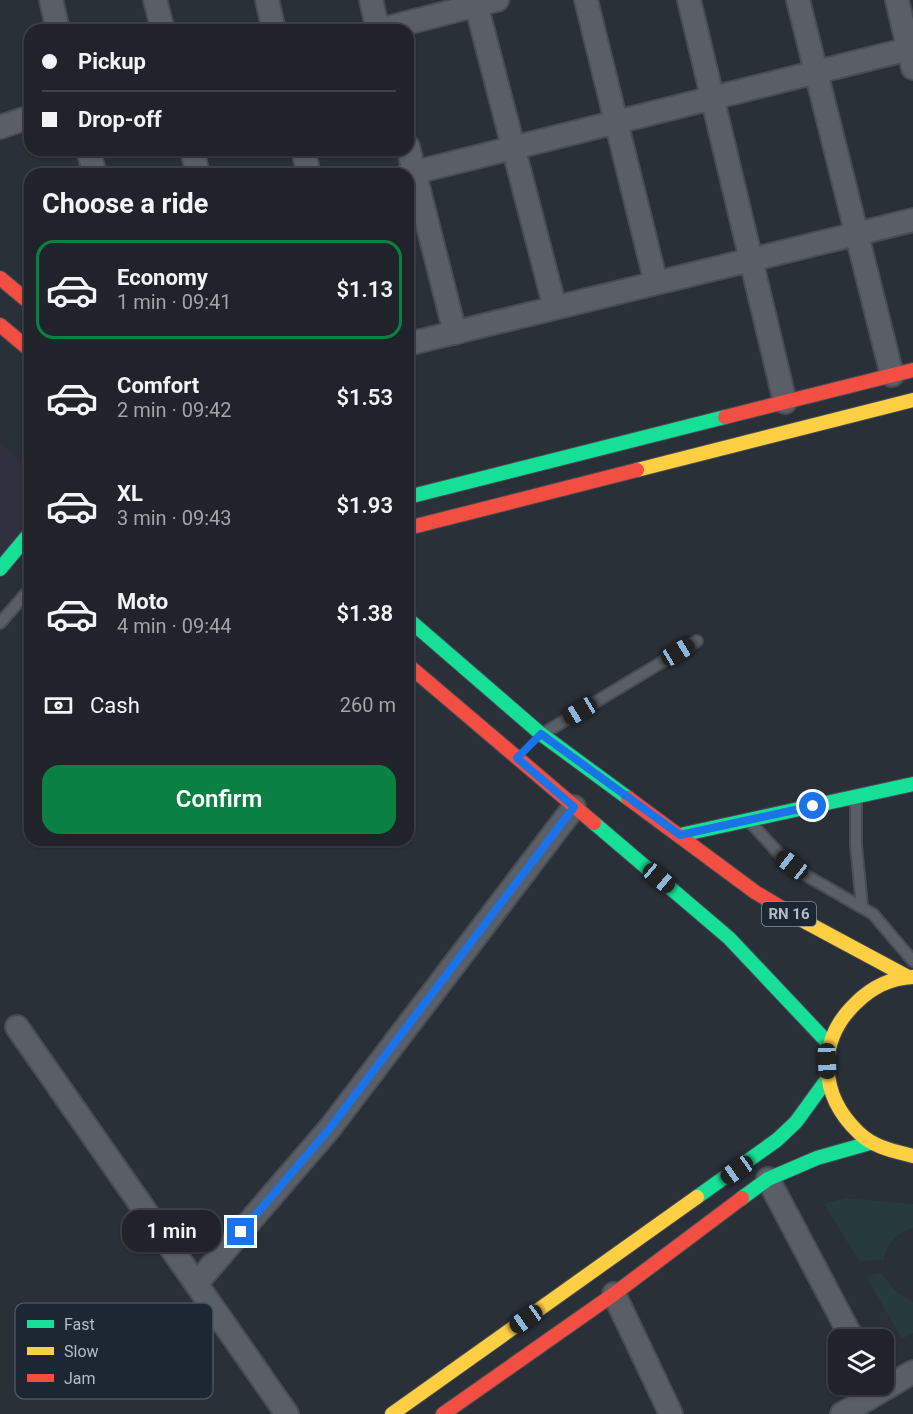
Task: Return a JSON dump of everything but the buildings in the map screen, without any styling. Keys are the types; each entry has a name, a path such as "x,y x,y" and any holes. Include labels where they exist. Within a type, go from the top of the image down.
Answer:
{"street":[{"path":"51,0 57,24"},
{"path":"155,0 161,24"},
{"path":"267,0 273,24"},
{"path":"371,0 377,24"},
{"path":"586,0 656,283"},
{"path":"689,0 785,402"},
{"path":"414,526 623,459 785,402 903,372 857,233 798,0"},
{"path":"414,172 816,73 912,55 897,0"},
{"path":"401,24 483,2 513,148 555,308"},
{"path":"0,127 24,119"},
{"path":"414,184 455,333"},
{"path":"414,343 913,220"},
{"path":"0,278 24,294"},
{"path":"0,317 24,298"},
{"path":"0,325 24,345"},
{"path":"414,496 623,459 913,400"},
{"path":"0,569 24,540"},
{"name":"RN 16","path":"414,625 529,746 574,807 729,938 830,1045"},
{"name":"RN 16","path":"414,669 529,746 680,835 755,892 783,910 911,977"},
{"path":"680,835 856,797 911,788"},
{"path":"196,1284 330,1128 574,807"},
{"path":"911,977 890,981 873,988 845,1012 830,1045 828,1078 837,1108 857,1134 870,1143 898,1154 913,1156"},
{"path":"17,1027 209,1303"},
{"path":"392,1414 770,1146 796,1122 828,1078"},
{"path":"443,1414 614,1294 768,1179 817,1158 870,1143"},
{"path":"768,1179 847,1329"},
{"path":"614,1294 671,1414"},
{"path":"213,1308 287,1414"},
{"path":"894,1381 913,1372"},
{"path":"848,1412 870,1395"}],"lane":[{"path":"0,623 24,596"},
{"path":"529,746 697,641"},
{"path":"856,797 856,845 861,906"},
{"path":"748,820 776,851 802,873 861,906 884,925 913,961"}],"shaded area":[{"path":"0,442 24,464 24,530 0,559"}],"green space":[{"path":"845,1198 913,1204 913,1228 902,1232 893,1240 884,1260 859,1261 824,1204"},
{"path":"877,1273 883,1275 895,1291 913,1302 913,1333 902,1339 867,1278"}],"traffic: fast":[{"path":"414,495 725,417"},
{"path":"0,569 24,540"},
{"path":"414,624 541,734 628,798"},
{"path":"680,835 913,784"},
{"path":"594,823 729,938 830,1045"},
{"path":"697,1197 777,1140 796,1122 828,1078"},
{"path":"742,1198 768,1179 817,1158 870,1143"}],"traffic: slow":[{"path":"637,470 913,400"},
{"path":"800,919 908,977"},
{"path":"913,977 882,984 868,992 856,1003 843,1018 834,1034 829,1051 828,1068 830,1085 836,1102 859,1133 877,1145 913,1156"},
{"path":"392,1414 697,1197"}],"traffic: jam":[{"path":"0,278 24,298"},
{"path":"0,325 24,345"},
{"path":"725,417 913,370"},
{"path":"414,526 637,470"},
{"path":"414,670 594,823"},
{"path":"628,798 755,892 800,919"},
{"path":"443,1414 614,1294 742,1198"}],"route":[{"path":"241,1232 330,1128 574,807 517,758 541,734 680,835 813,806"}]}
